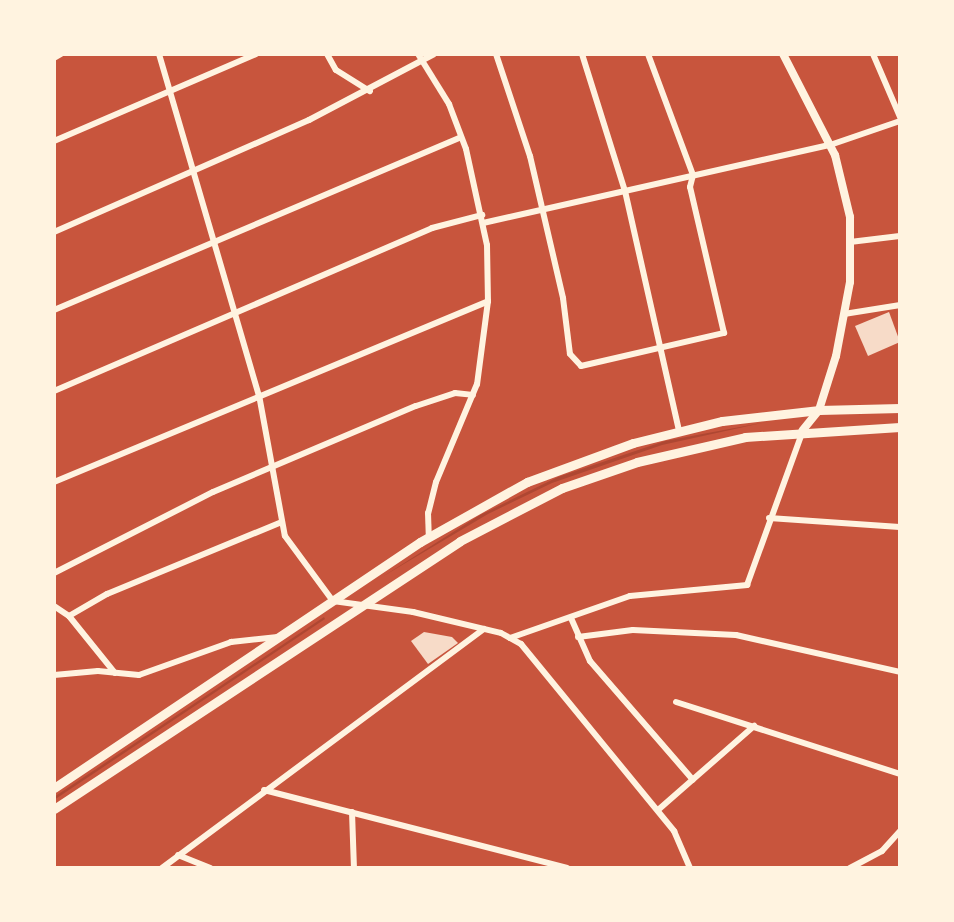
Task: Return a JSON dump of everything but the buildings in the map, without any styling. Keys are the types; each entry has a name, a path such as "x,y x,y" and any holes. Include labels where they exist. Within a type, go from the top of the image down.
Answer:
{"main road":[{"path":"54,788 429,538 549,473 679,431 819,410 900,408"},
{"path":"54,809 480,529 562,488 672,453 803,430 900,427"}],"street":[{"path":"54,58 61,54"},
{"path":"159,54 196,169 259,395 276,467 285,536 333,601 359,607 413,612 484,629 521,644 674,831 690,868"},
{"path":"54,141 169,88 256,54"},
{"path":"327,54 336,70 370,91"},
{"path":"418,54 449,104 461,137 482,215 488,301 473,395 436,482 428,513 429,538"},
{"path":"54,232 370,91 434,54"},
{"path":"496,54 530,156 563,298 570,354 581,366 724,333 690,187 693,175 648,54"},
{"path":"582,54 625,191 664,348 679,431"},
{"path":"483,223 830,145 900,119 873,54"},
{"path":"510,638 630,596 747,585 803,430 819,410 844,314 850,242 850,217 830,145 788,55"},
{"path":"54,310 461,137"},
{"path":"54,391 432,228 482,215"},
{"path":"850,242 900,236"},
{"path":"54,482 488,301"},
{"path":"844,314 900,305"},
{"path":"54,573 122,535 416,406 455,393 473,395"},
{"path":"769,518 900,527"},
{"path":"69,616 107,594 282,522"},
{"path":"54,606 69,616 115,673"},
{"path":"571,618 590,661 693,780"},
{"path":"162,868 484,629"},
{"path":"578,637 633,630 736,635 900,672"},
{"path":"54,675 139,675 231,642 278,637"},
{"path":"676,702 900,774"},
{"path":"658,810 754,726"},
{"path":"264,790 567,868"},
{"path":"352,812 354,868"},
{"path":"850,868 882,851 900,831"},
{"path":"178,855 211,868"},
{"path":"531,868 533,859"}],"shaded area":[{"path":"766,422 662,445 552,483 488,514 382,577 480,515 558,477 665,441"},
{"path":"325,619 54,800 54,797"}]}
